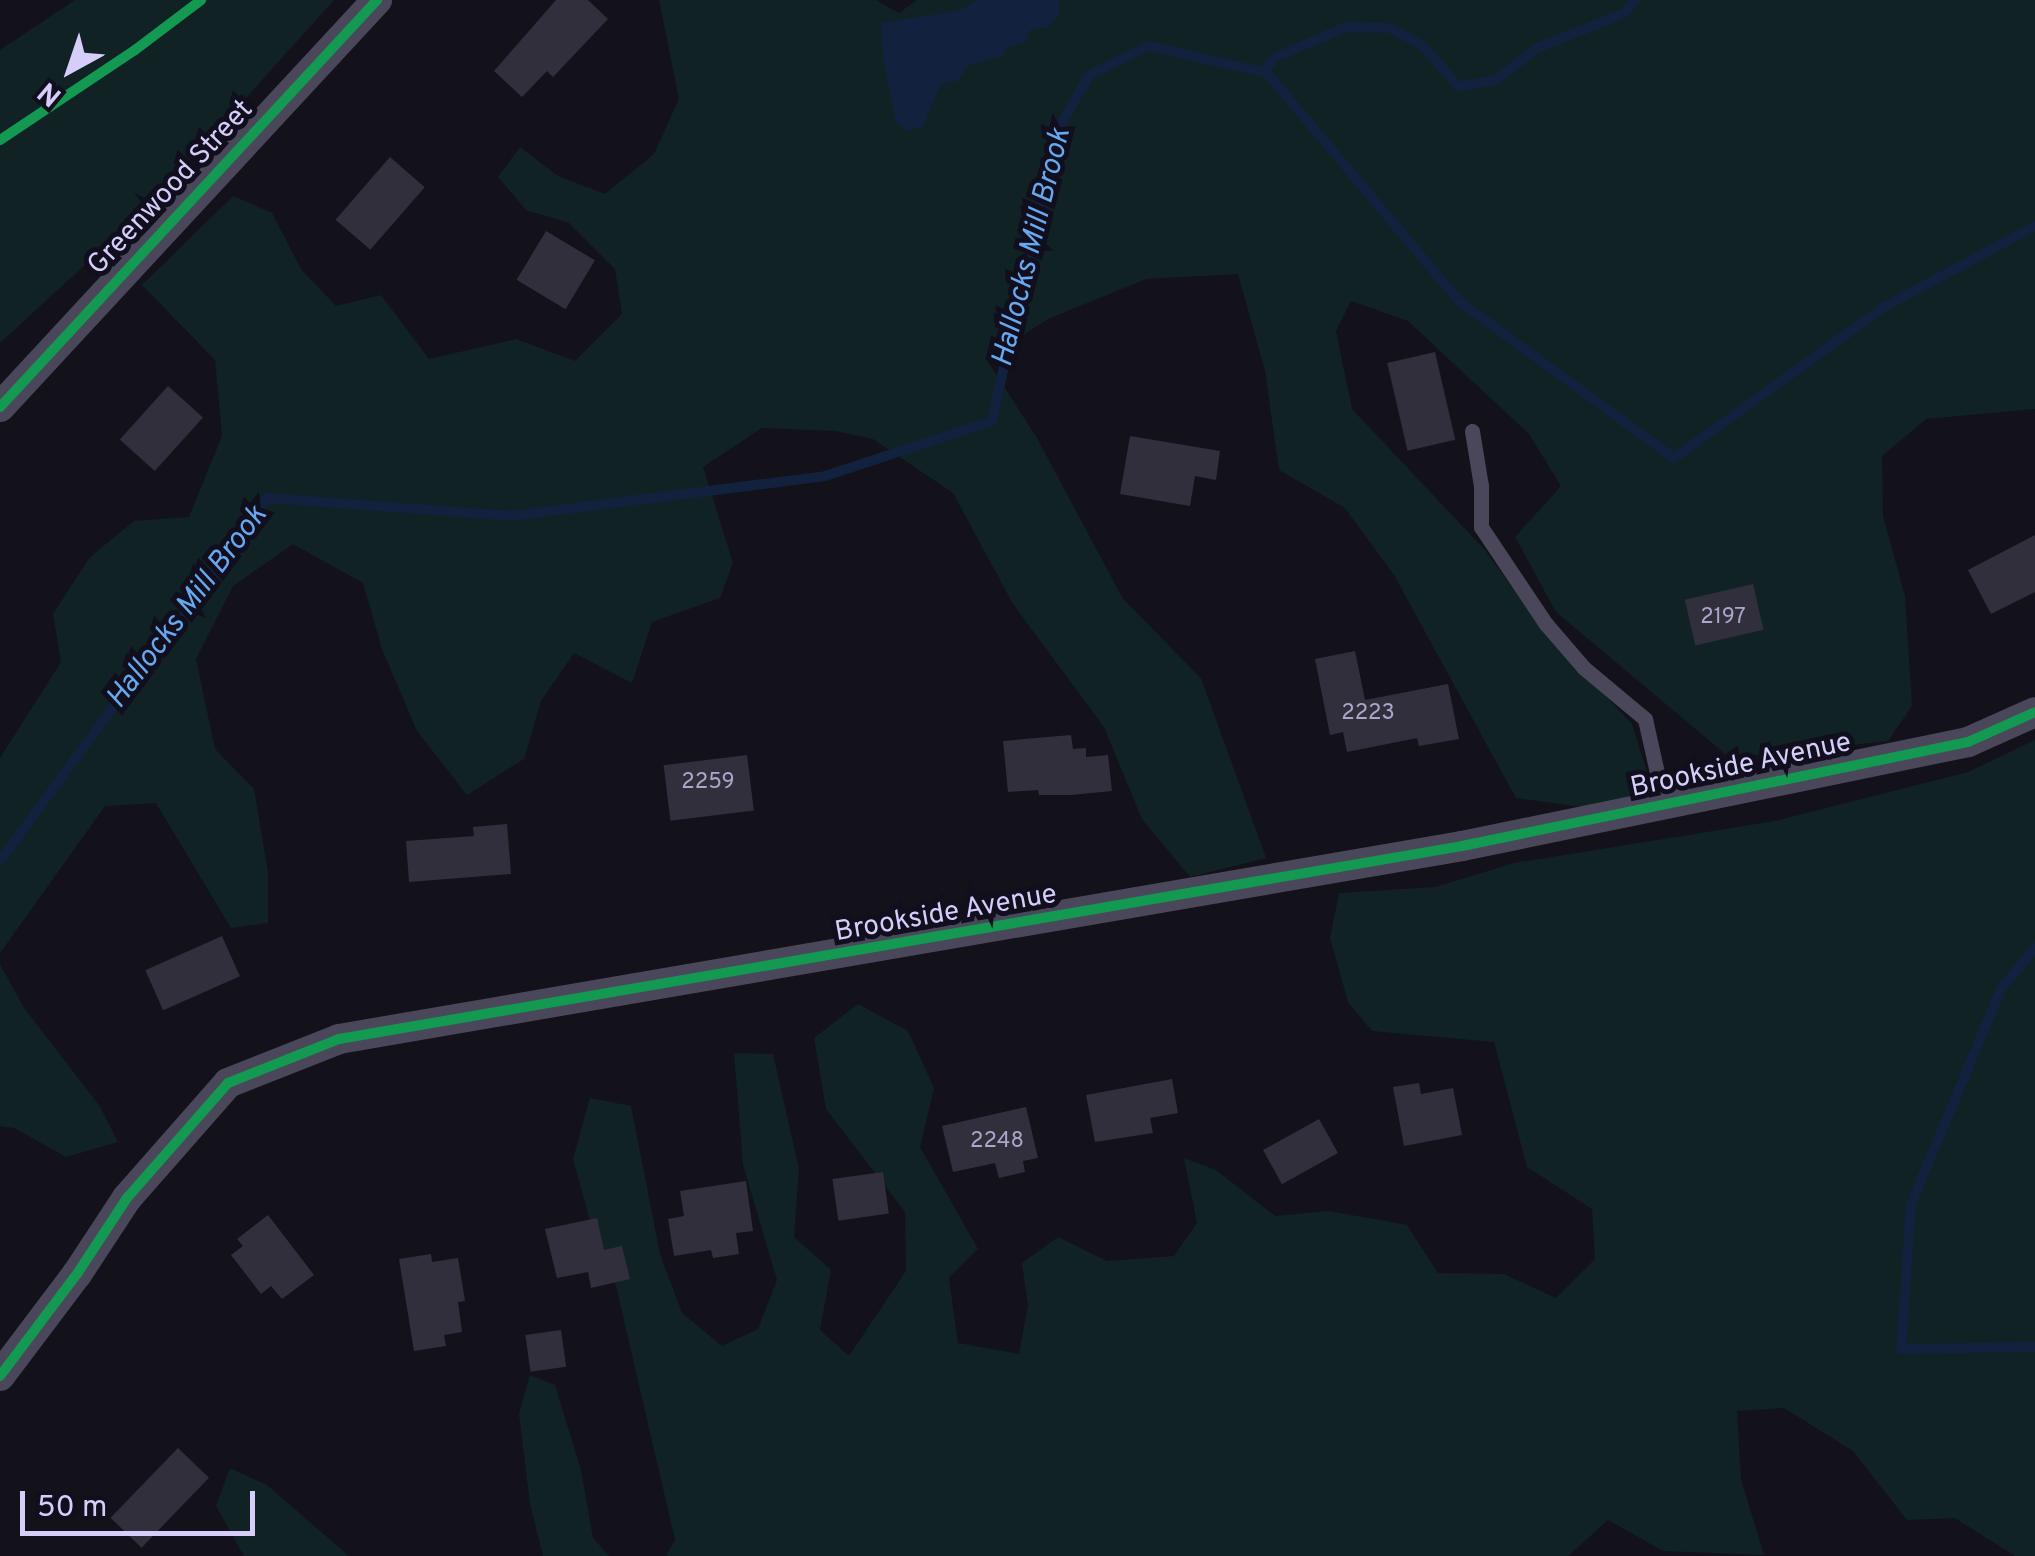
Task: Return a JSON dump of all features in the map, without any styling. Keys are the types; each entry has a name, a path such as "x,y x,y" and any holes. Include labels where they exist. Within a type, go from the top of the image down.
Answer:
{"street":[{"name":"Greenwood Street","path":"0,406 376,0"},
{"name":"Brookside Avenue","path":"0,1376 77,1274 127,1198 202,1112 228,1083 280,1059 339,1040 1312,874 1968,742 2035,712"}],"lane":[{"path":"1472,431 1481,527 1546,624 1584,668 1644,719 1664,804"}],"shaded area":[{"path":"75,0 334,0 147,208 0,343 0,50"},
{"path":"659,0 876,0 899,13 917,0 2035,0 2035,409 1926,419 1882,456 1883,516 1905,596 1912,706 1888,741 1730,758 1556,612 1515,537 1561,486 1529,434 1408,321 1351,301 1336,331 1352,409 1485,550 1538,623 1632,724 1654,795 1582,807 1516,798 1394,575 1345,508 1279,470 1265,371 1238,274 1146,279 1048,319 986,359 1037,438 1123,599 1201,678 1266,858 1190,877 1142,819 1104,727 1013,604 953,493 873,439 836,431 762,428 703,467 733,563 720,598 652,622 632,683 574,653 541,701 524,759 467,795 417,731 382,649 363,583 293,544 233,586 196,659 215,749 254,789 268,872 268,923 231,928 156,803 105,806 0,953 0,758 61,662 53,614 90,557 134,521 189,517 222,436 215,360 142,285 233,196 272,213 301,269 336,306 381,295 429,359 516,339 575,361 622,314 615,269 569,223 526,210 498,177 520,147 558,176 605,194 654,154 679,99"},
{"path":"2035,740 2035,1556 2015,1556 1955,1518 1907,1520 1853,1451 1784,1408 1737,1411 1741,1479 1764,1555 1663,1551 1608,1520 1568,1556 666,1556 675,1540 616,1286 590,1221 573,1159 590,1098 631,1106 660,1254 682,1313 722,1346 758,1329 777,1280 743,1165 734,1053 773,1054 799,1169 794,1237 831,1270 820,1330 849,1356 906,1271 905,1212 826,1109 814,1038 858,1004 908,1031 934,1088 920,1147 978,1249 949,1278 958,1343 1019,1354 1028,1305 1022,1263 1058,1237 1107,1261 1174,1256 1197,1223 1184,1158 1216,1170 1275,1216 1329,1211 1407,1225 1438,1273 1504,1274 1556,1298 1595,1259 1592,1209 1527,1167 1494,1042 1372,1031 1348,1002 1330,938 1339,893 1435,887 1514,863 1775,821 1968,772"},
{"path":"0,964 24,1008 99,1105 118,1142 66,1157 14,1128 0,1126"},
{"path":"530,1375 555,1385 581,1470 593,1538 609,1556 543,1556 530,1504 519,1414"},
{"path":"230,1468 267,1485 349,1556 244,1556 216,1506"}],"water":[{"path":"979,0 1059,0 1059,14 1047,28 1031,29 1025,42 1006,48 1003,56 967,66 958,81 941,84 923,127 907,131 896,122 883,59 881,23 956,11"}],"building":[{"path":"556,0 588,0 608,19 553,77 547,71 522,97 494,71"},
{"path":"390,157 425,187 370,250 336,220"},
{"path":"546,231 595,260 566,309 517,280"},
{"path":"1435,352 1455,440 1408,451 1387,363"},
{"path":"168,386 203,417 155,471 120,440"},
{"path":"1130,436 1220,451 1216,480 1195,476 1190,506 1120,494"},
{"path":"2035,535 2035,592 1991,614 1968,570"},
{"path":"1753,584 1764,630 1695,646 1685,600"},
{"path":"1355,651 1365,700 1448,684 1459,739 1419,746 1417,738 1347,752 1343,732 1330,735 1315,659"},
{"path":"1071,735 1073,749 1086,748 1086,757 1108,755 1112,791 1071,795 1039,795 1038,790 1008,792 1003,741"},
{"path":"747,755 754,811 670,821 664,765"},
{"path":"507,824 511,874 409,882 406,841 474,836 473,827"},
{"path":"222,936 240,976 163,1010 145,970"},
{"path":"1172,1079 1178,1113 1150,1118 1153,1133 1095,1142 1086,1095"},
{"path":"1419,1083 1421,1094 1453,1088 1462,1135 1404,1146 1393,1087"},
{"path":"1026,1107 1038,1158 1023,1161 1025,1172 999,1178 995,1163 953,1172 942,1126"},
{"path":"1319,1119 1338,1153 1282,1184 1263,1150"},
{"path":"883,1172 889,1214 838,1221 832,1179"},
{"path":"746,1181 753,1231 736,1233 739,1254 713,1258 711,1250 674,1256 668,1219 684,1216 680,1191"},
{"path":"268,1215 314,1275 282,1299 271,1286 261,1294 231,1255 243,1246 237,1239"},
{"path":"597,1218 604,1250 622,1246 630,1279 591,1288 588,1272 557,1278 545,1229"},
{"path":"431,1254 432,1262 458,1258 465,1301 458,1302 462,1332 444,1335 446,1346 414,1351 399,1259"},
{"path":"561,1330 566,1367 530,1372 525,1335"},
{"path":"178,1448 209,1478 142,1548 111,1518"}],"waterway":[{"path":"1263,72 1276,57 1346,27 1389,28 1421,44 1459,87 1496,80 1537,48 1625,13 1635,0"},
{"name":"Hallocks Mill Brook","path":"0,861 267,498 510,516 825,476 992,421 1055,135 1089,75 1149,46 1267,73 1460,302 1674,458 1884,307 2035,226"},
{"name":"Hallocks Mill Brook","path":"2035,948 2001,989 1911,1204 1901,1349 2035,1347"}],"cycle path":[{"path":"0,140 135,50 201,0"},
{"path":"0,407 377,0"},
{"path":"0,1376 77,1274 127,1198 228,1083 339,1039 1462,846 1968,742 2035,712"}]}
